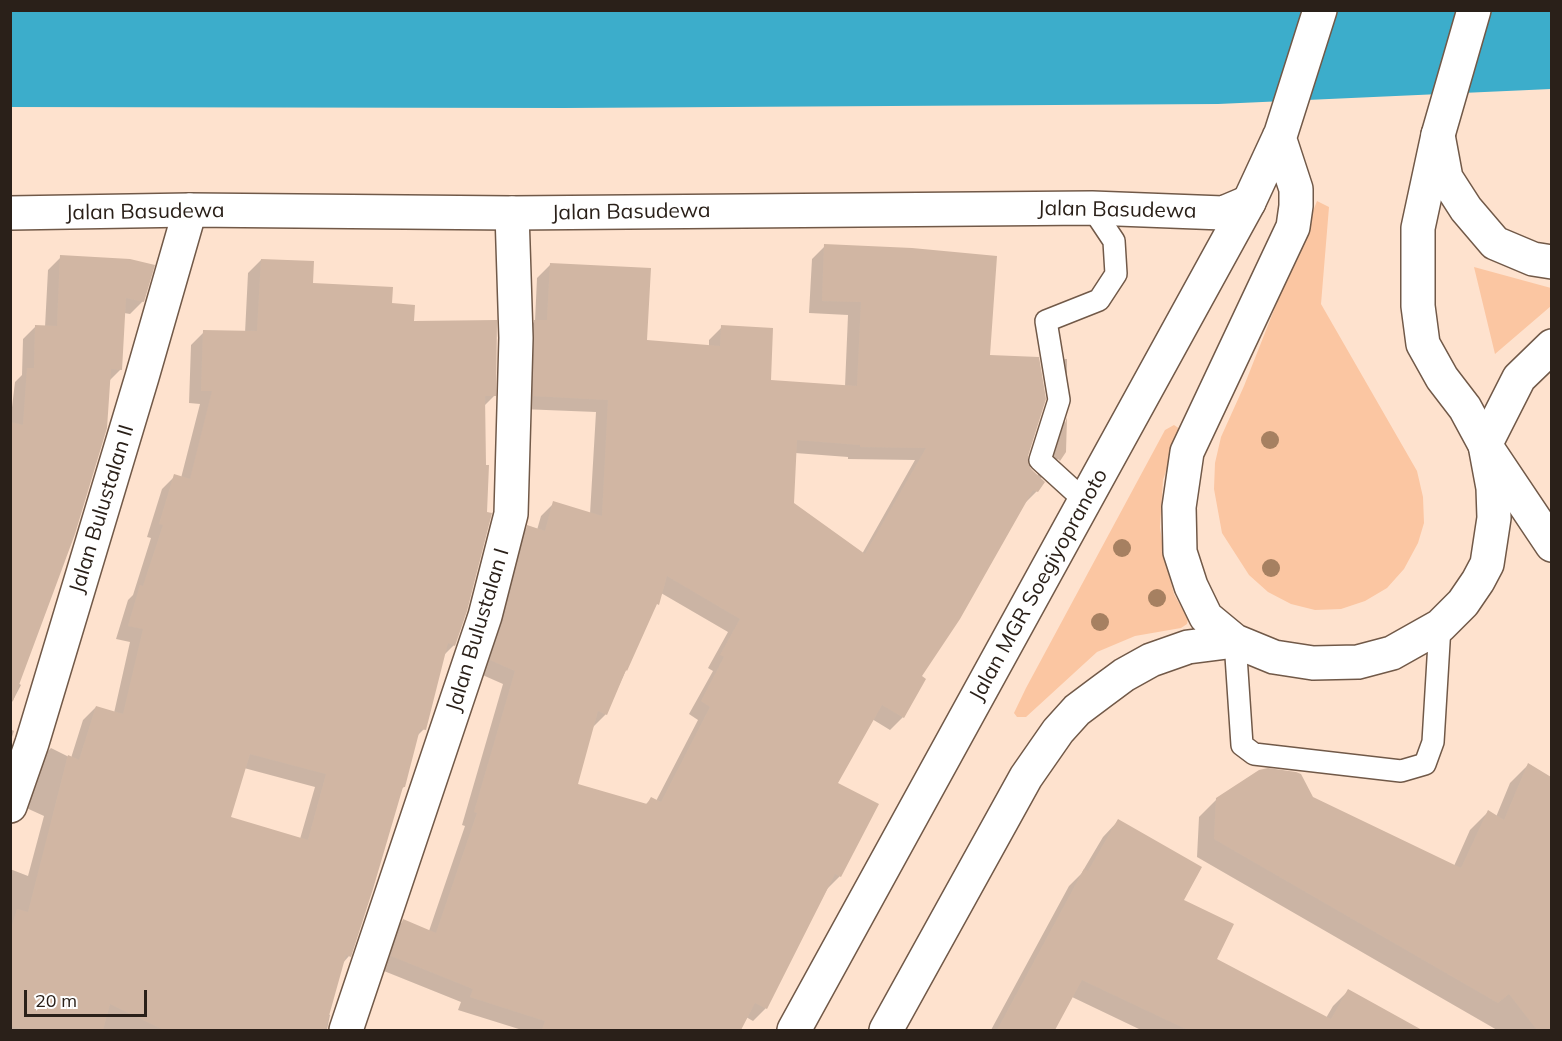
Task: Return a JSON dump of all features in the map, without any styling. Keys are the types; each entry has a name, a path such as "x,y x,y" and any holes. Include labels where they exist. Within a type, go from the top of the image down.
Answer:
{"main road":[{"name":"Jalan MGR Soegiyopranoto","path":"794,1030 1249,202 1280,135 1320,10"},
{"path":"1474,10 1438,135 1418,228 1418,306 1423,344 1442,378 1465,408 1485,445 1551,544"},
{"path":"1280,135 1296,189 1293,227 1187,453 1179,507 1180,552 1191,586 1206,617 1235,641 1274,657 1313,663 1358,662 1392,653 1440,626 1463,603 1486,564 1494,518 1493,488 1485,445 1519,378 1551,346"},
{"path":"1438,135 1446,178 1466,209 1495,243 1533,259 1551,262"},
{"name":"Jalan Basudewa","path":"15,218 190,210 512,213 1092,208 1223,213 1249,202"},
{"name":"Jalan Bulustalan II","path":"10,806 135,400 190,210"},
{"name":"Jalan Bulustalan I","path":"346,1030 485,616 512,514 516,338 512,213"},
{"path":"886,1030 1026,777 1058,731 1085,704 1125,675 1151,660 1188,647 1235,641"}],"lane":[{"path":"1084,501 1040,460 1059,400 1047,321 1099,300 1116,274 1114,241 1092,208"},
{"path":"1235,641 1242,745 1254,754 1401,771 1425,764 1433,741 1440,626"}],"shaded area":[{"path":"1317,201 1329,207 1321,304 1417,471 1423,497 1424,523 1418,543 1404,569 1387,588 1365,601 1341,609 1315,610 1291,604 1268,592 1249,575 1222,533 1214,489 1215,463 1221,437 1244,386"},
{"path":"1474,267 1551,288 1551,306 1495,354"},
{"path":"1174,425 1180,429 1163,480 1160,527 1164,556 1174,594 1188,619 1187,624 1181,628 1135,636 1097,652 1026,717 1017,717 1014,713 1026,688 1165,430"}],"water":[{"path":"11,11 1551,11 1551,89 1218,104 564,108 11,107"}],"building":[{"path":"824,244 912,248 997,256 990,355 1039,357 1046,399 1028,456 1028,463 1045,482 1038,492 1033,490 960,619 922,676 926,679 904,718 882,705 838,783 879,804 841,877 835,874 767,1009 755,1003 741,1030 542,1030 545,1021 470,997 473,989 391,956 403,919 436,933 477,813 474,812 515,671 490,660 503,621 527,525 545,531 553,501 602,516 608,400 533,396 534,320 547,320 550,263 651,268 647,340 720,346 721,325 773,328 771,380 857,386 861,302 822,301","holes":["797,440 860,445 860,447 926,448 865,554 794,503","667,576 740,619 720,655 724,657 701,701 710,707 661,802 651,797 647,804 578,784 598,711 607,715 657,604 659,605"]},
{"path":"60,255 130,259 155,265 144,302 126,298 122,370 111,369 107,428 75,534 13,701 10,700 10,422 23,425 27,368 34,368 35,325 57,326"},
{"path":"261,259 314,261 313,283 393,287 392,303 415,305 414,321 497,320 496,396 485,396 486,465 489,465 487,512 492,513 467,611 455,646 448,643 426,730 420,729 405,787 403,787 351,957 346,955 325,1030 164,1030 110,1004 103,1030 27,1030 10,1026 10,932 17,909 28,912 68,755 79,760 96,706 123,714 143,629 128,626 140,585 143,586 163,525 159,524 174,474 190,479 212,391 201,391 203,330 257,331","holes":["250,754 326,774 308,840 231,817"]},
{"path":"1067,417 1066,452 1060,461 1055,456"},
{"path":"1528,763 1551,777 1551,1030 1537,1030 1509,994 1498,1003 1214,839 1216,798 1259,770 1268,768 1301,774 1313,797 1461,868 1488,810 1504,820"},
{"path":"1118,819 1202,867 1184,900 1234,924 1217,959 1331,1019 1348,989 1422,1030 1188,1030 1082,980 1055,1030 997,1030 1084,869 1088,871"}]}
